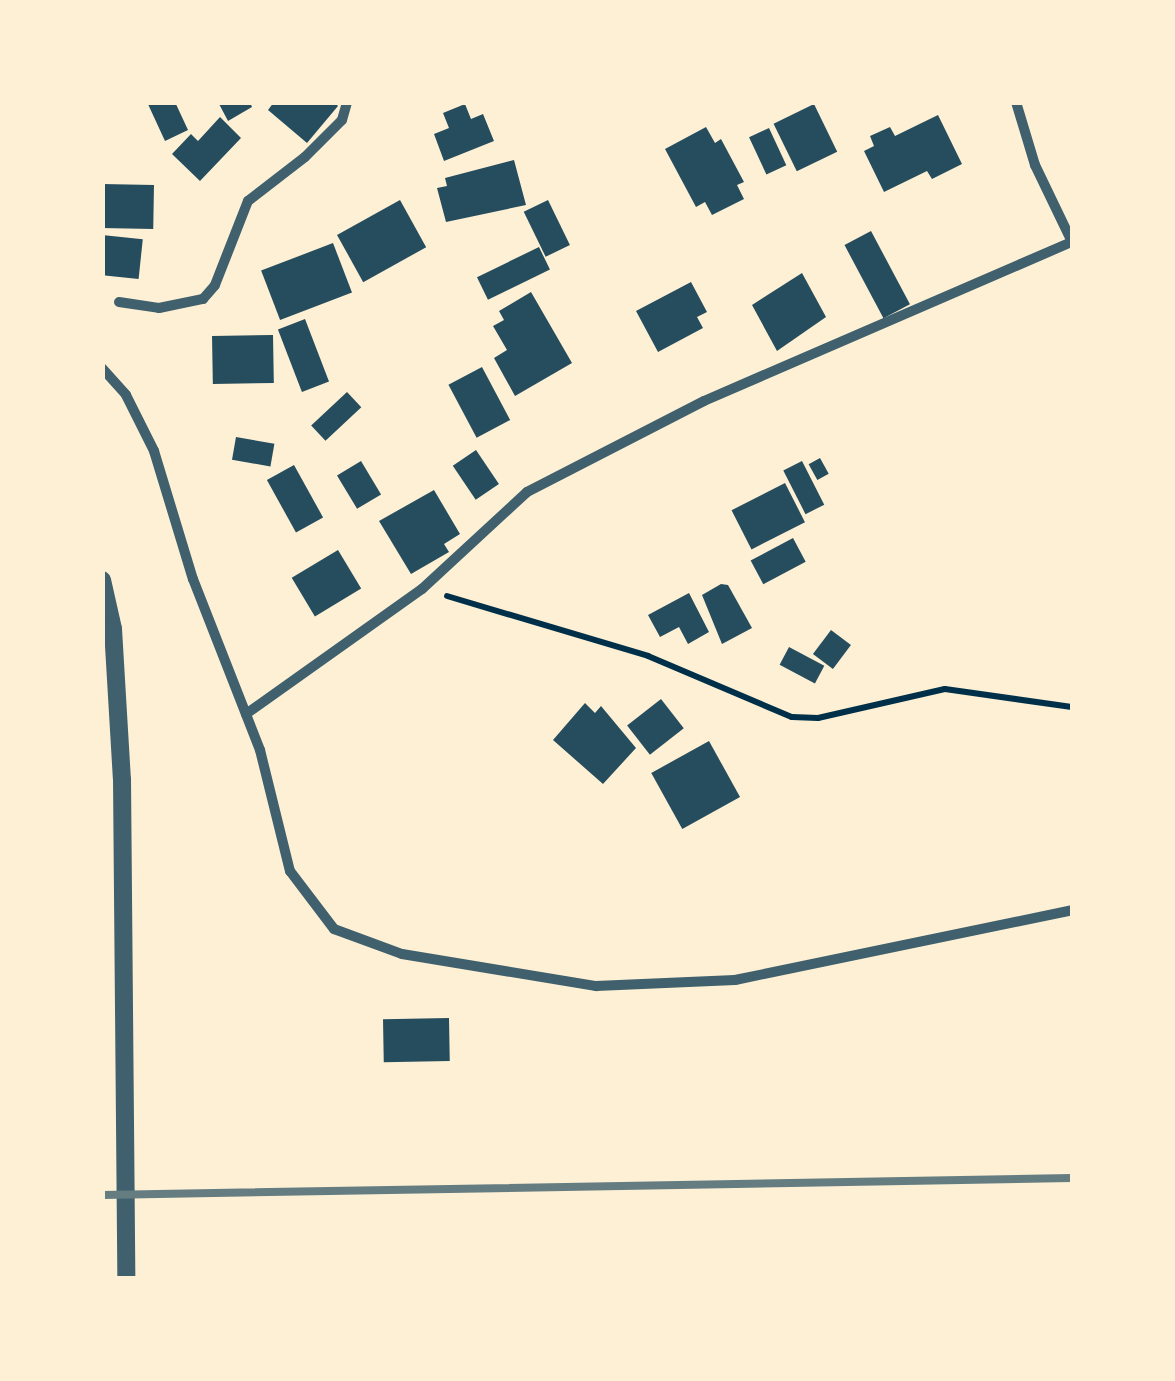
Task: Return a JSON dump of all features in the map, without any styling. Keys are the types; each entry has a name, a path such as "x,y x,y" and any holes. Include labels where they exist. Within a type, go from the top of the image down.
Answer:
{"street":[{"path":"120,302 158,308 203,298 215,285 248,201 305,157 342,120 347,102"},
{"path":"246,714 422,589 527,492 704,401 1072,242 1035,164 1016,102"},
{"path":"102,368 126,396 154,451 193,579 246,714 290,871 311,906 334,929 402,954 596,986 735,980 1072,910"},
{"path":"102,580 113,629 122,779 126,1274"}],"path":[{"path":"422,589 648,656 792,716 818,718 945,688 1072,707"}],"building":[{"path":"147,102 175,102 188,130 165,141"},
{"path":"218,102 250,102 252,107 228,121"},
{"path":"274,102 334,102 338,106 307,143 268,110"},
{"path":"465,104 471,119 483,114 494,141 444,161 434,134 449,128 443,113"},
{"path":"814,104 837,152 797,171 774,124"},
{"path":"938,115 962,164 932,179 927,171 884,192 864,151 874,146 870,136 890,127 895,136"},
{"path":"220,117 241,138 200,181 172,154 191,134 198,141"},
{"path":"706,127 715,143 721,139 744,182 737,185 744,199 712,215 705,202 696,207 665,149"},
{"path":"769,128 786,165 766,174 749,137"},
{"path":"514,160 526,205 446,222 437,188 447,186 445,178"},
{"path":"102,184 154,185 153,229 102,228"},
{"path":"400,200 426,247 363,282 337,235"},
{"path":"548,200 570,245 546,257 524,212"},
{"path":"871,231 910,304 883,318 845,245"},
{"path":"102,235 143,239 139,279 102,275"},
{"path":"333,243 352,292 280,320 261,271"},
{"path":"539,247 550,269 488,300 477,277"},
{"path":"802,273 826,317 777,351 752,305"},
{"path":"691,282 707,312 697,317 703,328 658,352 636,311"},
{"path":"531,292 572,363 515,396 494,358 507,350 493,326 504,320 499,311"},
{"path":"305,319 329,382 302,392 278,329"},
{"path":"273,335 274,383 213,384 212,336"},
{"path":"482,367 510,420 477,438 448,385"},
{"path":"347,392 361,407 325,441 311,425"},
{"path":"236,437 274,444 270,466 232,460"},
{"path":"476,450 499,484 476,500 453,466"},
{"path":"820,458 829,474 817,480 809,464"},
{"path":"361,461 381,494 357,509 337,475"},
{"path":"802,461 824,505 806,514 783,471"},
{"path":"294,465 323,517 296,533 267,480"},
{"path":"785,483 805,522 752,549 732,510"},
{"path":"434,490 460,534 444,544 449,552 411,574 379,521"},
{"path":"793,538 806,562 763,584 751,561"},
{"path":"338,550 361,589 315,616 292,578"},
{"path":"721,584 728,585 752,628 722,644 702,595"},
{"path":"689,593 709,632 688,644 679,627 660,637 648,615"},
{"path":"831,630 851,645 833,669 813,654"},
{"path":"789,647 824,666 815,683 780,665"},
{"path":"661,699 684,728 650,755 627,725"},
{"path":"585,703 595,713 601,706 636,748 603,784 553,740"},
{"path":"709,741 740,797 682,829 651,773"},
{"path":"449,1018 450,1061 384,1062 383,1019"}],"railway":[{"path":"102,1195 1072,1178"}]}
